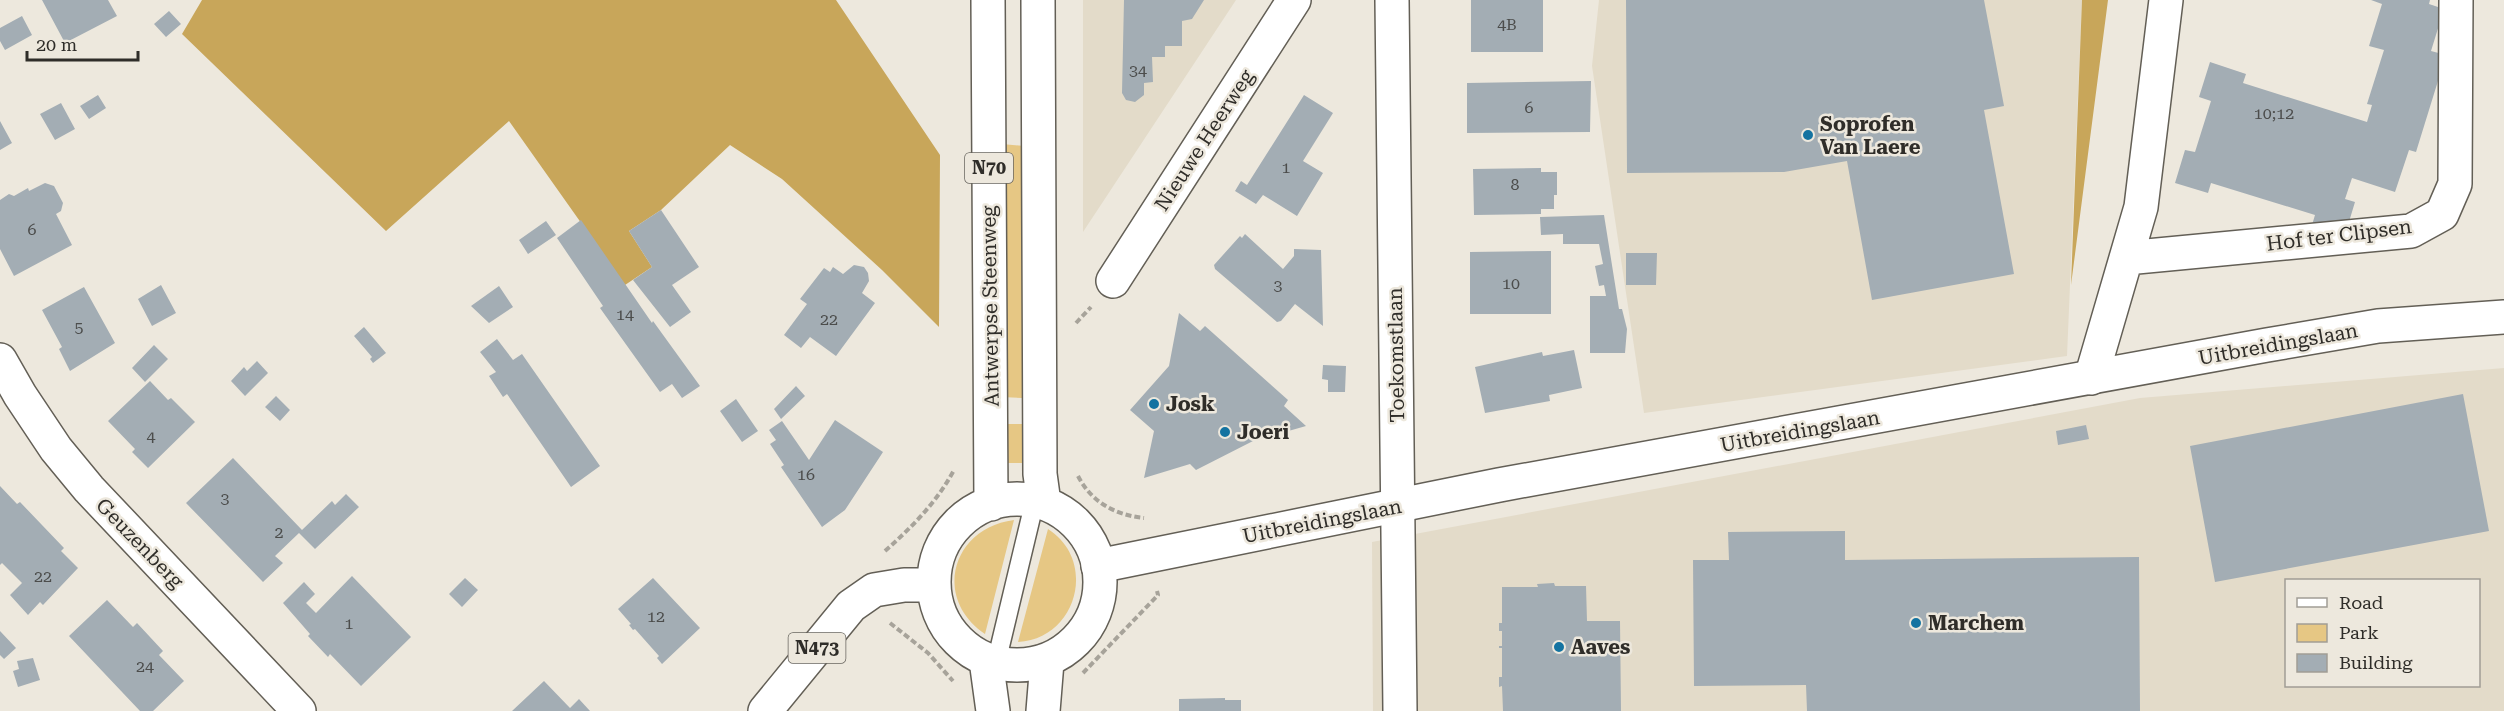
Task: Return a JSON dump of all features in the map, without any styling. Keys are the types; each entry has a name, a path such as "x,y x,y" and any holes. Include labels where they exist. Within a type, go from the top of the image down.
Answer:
{"street":[{"name":"Antwerpse Steenweg","path":"988,0 992,504"},
{"name":"N70","path":"1038,0 1040,502"},
{"name":"Nieuwe Heerweg","path":"1113,281 1294,0"},
{"name":"Toekomstlaan","path":"1392,0 1400,711"},
{"path":"2091,378 2141,207 2166,0"},
{"name":"Hof ter Clipsen","path":"2126,258 2412,231 2442,214 2455,184 2456,0"},
{"name":"Uitbreidingslaan","path":"1098,566 1499,485 2267,345 2378,327 2504,317"},
{"name":"Geuzenberg","path":"0,360 20,395 56,448 88,489 299,711"},
{"path":"1001,501 1040,502 1058,509 1082,531 1098,566 1100,589 1094,613 1085,629 1072,644 1047,662 1024,665 991,661 956,639 944,623 936,601 934,585 938,556 947,538 961,521 980,507 1001,501"},
{"name":"N473","path":"765,711 851,606 874,590 904,585 934,585"},
{"path":"991,661 993,711"},
{"path":"1043,711 1047,662"}],"lane":[{"path":"991,661 1040,502"}],"shaded area":[{"path":"202,0 836,0 940,155 939,327 882,270 782,179 730,145 661,210 629,231 652,267 625,285 509,121 386,231 182,34"},
{"path":"1083,0 1236,0 1083,232"},
{"path":"1599,0 2082,0 2067,356 1644,413 1592,66"},
{"path":"2082,0 2108,0 2071,285"},
{"path":"2504,368 2504,711 1373,711 1372,542 2140,398"}],"green space":[{"path":"1002,144 1025,146 1027,414 1022,414 1022,398 1001,397"},
{"path":"1007,407 1007,424 1028,424 1028,463 1002,463"},
{"path":"1014,520 985,634 968,619 958,602 955,584 956,566 964,550 976,536 993,526"},
{"path":"1048,529 1063,543 1073,560 1076,578 1074,596 1067,613 1055,628 1038,638 1018,642"}],"building":[{"path":"42,0 108,0 117,16 65,43"},
{"path":"1124,0 1204,0 1192,19 1182,21 1182,46 1165,46 1165,57 1152,57 1153,82 1144,83 1144,95 1135,102 1126,100 1122,93"},
{"path":"1471,0 1543,0 1543,52 1471,52"},
{"name":"Soprofen Van Laere","path":"1626,0 1984,0 2004,106 1984,110 2014,274 1872,300 1847,161 1784,172 1627,173"},
{"path":"2371,0 2430,0 2429,4 2444,9 2431,51 2446,55 2416,152 2409,150 2395,192 2352,178 2345,199 2355,202 2345,235 2312,225 2315,215 2211,183 2208,193 2175,183 2185,150 2195,152 2211,101 2199,97 2210,62 2246,74 2243,83 2367,122 2372,105 2367,104 2384,50 2369,46 2382,4"},
{"path":"169,11 181,24 166,37 154,24"},
{"path":"22,16 32,35 5,50 0,41 0,28"},
{"path":"1591,81 1590,132 1467,133 1467,83"},
{"path":"98,95 106,108 89,119 80,106"},
{"path":"1304,95 1333,113 1303,161 1323,173 1297,216 1263,195 1256,204 1235,191 1241,181 1247,185"},
{"path":"61,103 75,129 55,140 40,114"},
{"path":"0,121 12,143 0,150"},
{"path":"1541,168 1541,172 1557,172 1557,195 1554,195 1554,209 1541,209 1541,214 1474,215 1473,169"},
{"path":"45,183 54,186 63,203 61,211 56,214 72,245 14,276 0,249 0,200 9,194 14,196 28,188 29,191"},
{"path":"661,210 699,267 672,285 691,312 670,327 633,280 652,267 629,231"},
{"path":"1604,215 1619,309 1622,309 1627,329 1625,353 1590,353 1590,296 1606,296 1604,285 1599,286 1595,266 1603,264 1599,244 1563,244 1563,234 1541,235 1540,217"},
{"path":"581,220 652,323 653,321 700,386 682,398 672,384 660,392 600,308 603,306 557,238"},
{"path":"546,221 556,235 528,254 519,240"},
{"path":"1245,234 1283,269 1294,256 1294,249 1321,250 1323,326 1295,304 1281,321 1277,322 1215,269 1214,265 1240,236 1242,238"},
{"path":"1551,251 1551,314 1470,314 1470,252"},
{"path":"1626,253 1657,253 1656,285 1626,285"},
{"path":"854,265 864,267 868,273 869,281 862,293 875,303 836,356 810,337 801,348 784,335 807,304 800,299 824,268 830,272 833,267 843,274"},
{"path":"161,285 176,313 152,326 138,299"},
{"path":"499,286 513,307 489,323 471,306"},
{"path":"84,287 115,343 70,371 59,349 62,347 42,310"},
{"path":"1179,313 1200,331 1205,326 1288,400 1284,406 1306,426 1253,441 1196,470 1190,464 1144,478 1154,431 1130,410 1169,366"},
{"path":"364,327 386,353 373,363 370,359 372,357 354,336"},
{"path":"497,339 513,360 522,354 600,466 571,487 507,394 503,397 489,376 496,372 480,352"},
{"path":"154,345 168,359 145,382 132,368"},
{"path":"1574,350 1582,388 1549,395 1550,401 1485,413 1475,367 1542,352 1543,356"},
{"path":"257,361 268,373 245,396 231,381 244,367 247,371"},
{"path":"1323,365 1346,366 1345,392 1328,392 1328,380 1322,379"},
{"path":"150,381 168,400 171,398 195,422 148,468 132,452 135,449 108,421"},
{"path":"796,386 805,396 781,419 774,409"},
{"path":"2463,394 2489,531 2215,582 2190,446"},
{"path":"276,396 290,410 280,421 265,407"},
{"path":"736,399 758,431 742,442 720,411"},
{"path":"835,420 883,452 845,510 822,527 781,467 784,465 770,444 776,440 769,430 782,421 809,460"},
{"path":"2086,425 2089,439 2058,445 2056,431"},
{"path":"233,458 302,530 332,501 335,505 346,494 359,507 315,549 299,533 275,556 283,563 263,582 186,503"},
{"path":"0,486 17,504 20,502 64,548 61,551 78,568 43,605 40,602 28,615 10,595 22,583 2,563 0,565"},
{"name":"Marchem","path":"1845,531 1845,560 2139,557 2140,711 1807,711 1806,685 1694,686 1693,560 1729,560 1728,532"},
{"path":"352,576 411,637 361,686 330,654 328,657 308,636 310,634 283,603 304,582 315,594 306,603 316,613"},
{"path":"465,578 478,590 462,607 449,594"},
{"path":"653,578 700,628 662,664 657,658 659,656 635,629 633,630 629,625 631,624 618,609"},
{"name":"Aaves","path":"1554,583 1555,586 1586,586 1587,621 1620,621 1621,711 1503,711 1502,686 1499,687 1499,677 1502,677 1502,648 1499,646 1502,646 1502,631 1499,631 1499,623 1502,623 1502,587 1538,587 1537,584"},
{"path":"107,600 133,627 137,623 163,651 159,655 184,681 153,711 140,711 69,636"},
{"path":"0,631 16,648 4,659 0,655"},
{"path":"33,658 40,680 18,687 13,671 19,669 17,661"},
{"path":"544,681 570,708 579,699 590,711 512,711"},
{"path":"1225,698 1225,700 1241,700 1241,711 1179,711 1179,699"}],"place":[{"name":"Soprofen Van Laere","path":"1808,135"},
{"name":"Josk","path":"1154,404"},
{"name":"Joeri","path":"1225,432"},
{"name":"Marchem","path":"1916,623"},
{"name":"Aaves","path":"1559,647"}]}
